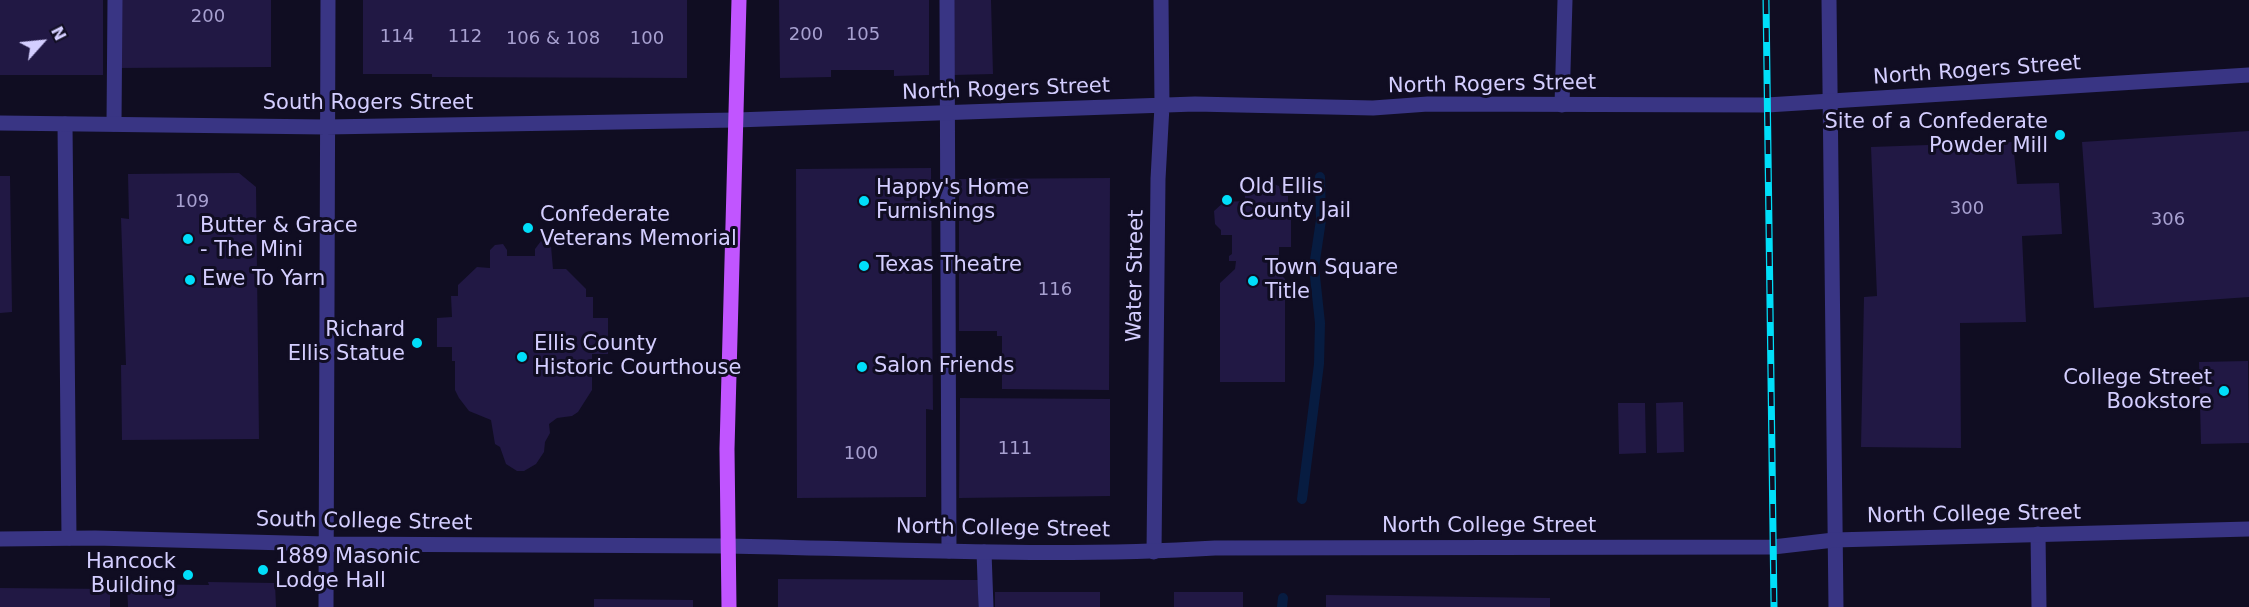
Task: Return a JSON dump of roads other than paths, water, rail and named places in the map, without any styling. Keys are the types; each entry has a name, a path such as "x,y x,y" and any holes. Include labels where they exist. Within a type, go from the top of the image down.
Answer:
{"main road":[{"path":"729,607 727,450 739,0"}],"street":[{"path":"114,124 115,0"},
{"path":"326,607 328,0"},
{"path":"946,0 949,551"},
{"name":"Water Street","path":"1154,552 1158,179 1162,106 1161,0"},
{"path":"1562,105 1565,0"},
{"path":"1829,0 1836,607"},
{"name":"North Rogers Street","path":"736,120 1195,104 1373,108 1428,104 1767,105 2249,75"},
{"name":"South Rogers Street","path":"0,123 326,126 736,120"},
{"path":"65,124 69,538"},
{"name":"North College Street","path":"728,546 984,552 1154,552 1215,548 1611,549 1773,547 1834,540 2249,529"},
{"path":"2038,534 2039,607"},
{"name":"South College Street","path":"0,539 69,538 326,544 728,546"},
{"path":"984,552 986,607"}],"waterway":[{"path":"1302,499 1319,364 1320,323 1314,267 1321,220 1320,177"},
{"path":"1282,607 1283,598"}],"railway":[{"path":"1766,0 1774,607"}],"place":[{"name":"Site of a Confederate Powder Mill","path":"2060,135"},
{"name":"Old Ellis County Jail","path":"1227,200"},
{"name":"Happy's Home Furnishings","path":"864,201"},
{"name":"Confederate Veterans Memorial","path":"528,228"},
{"name":"Butter & Grace - The Mini","path":"188,239"},
{"name":"Texas Theatre","path":"864,266"},
{"name":"Ewe To Yarn","path":"190,280"},
{"name":"Town Square Title","path":"1253,281"},
{"name":"Richard Ellis Statue","path":"417,343"},
{"name":"Ellis County Historic Courthouse","path":"522,357"},
{"name":"Salon Friends","path":"862,367"},
{"name":"College Street Bookstore","path":"2224,391"},
{"name":"1889 Masonic Lodge Hall","path":"263,570"},
{"name":"Hancock Building","path":"188,575"}]}
